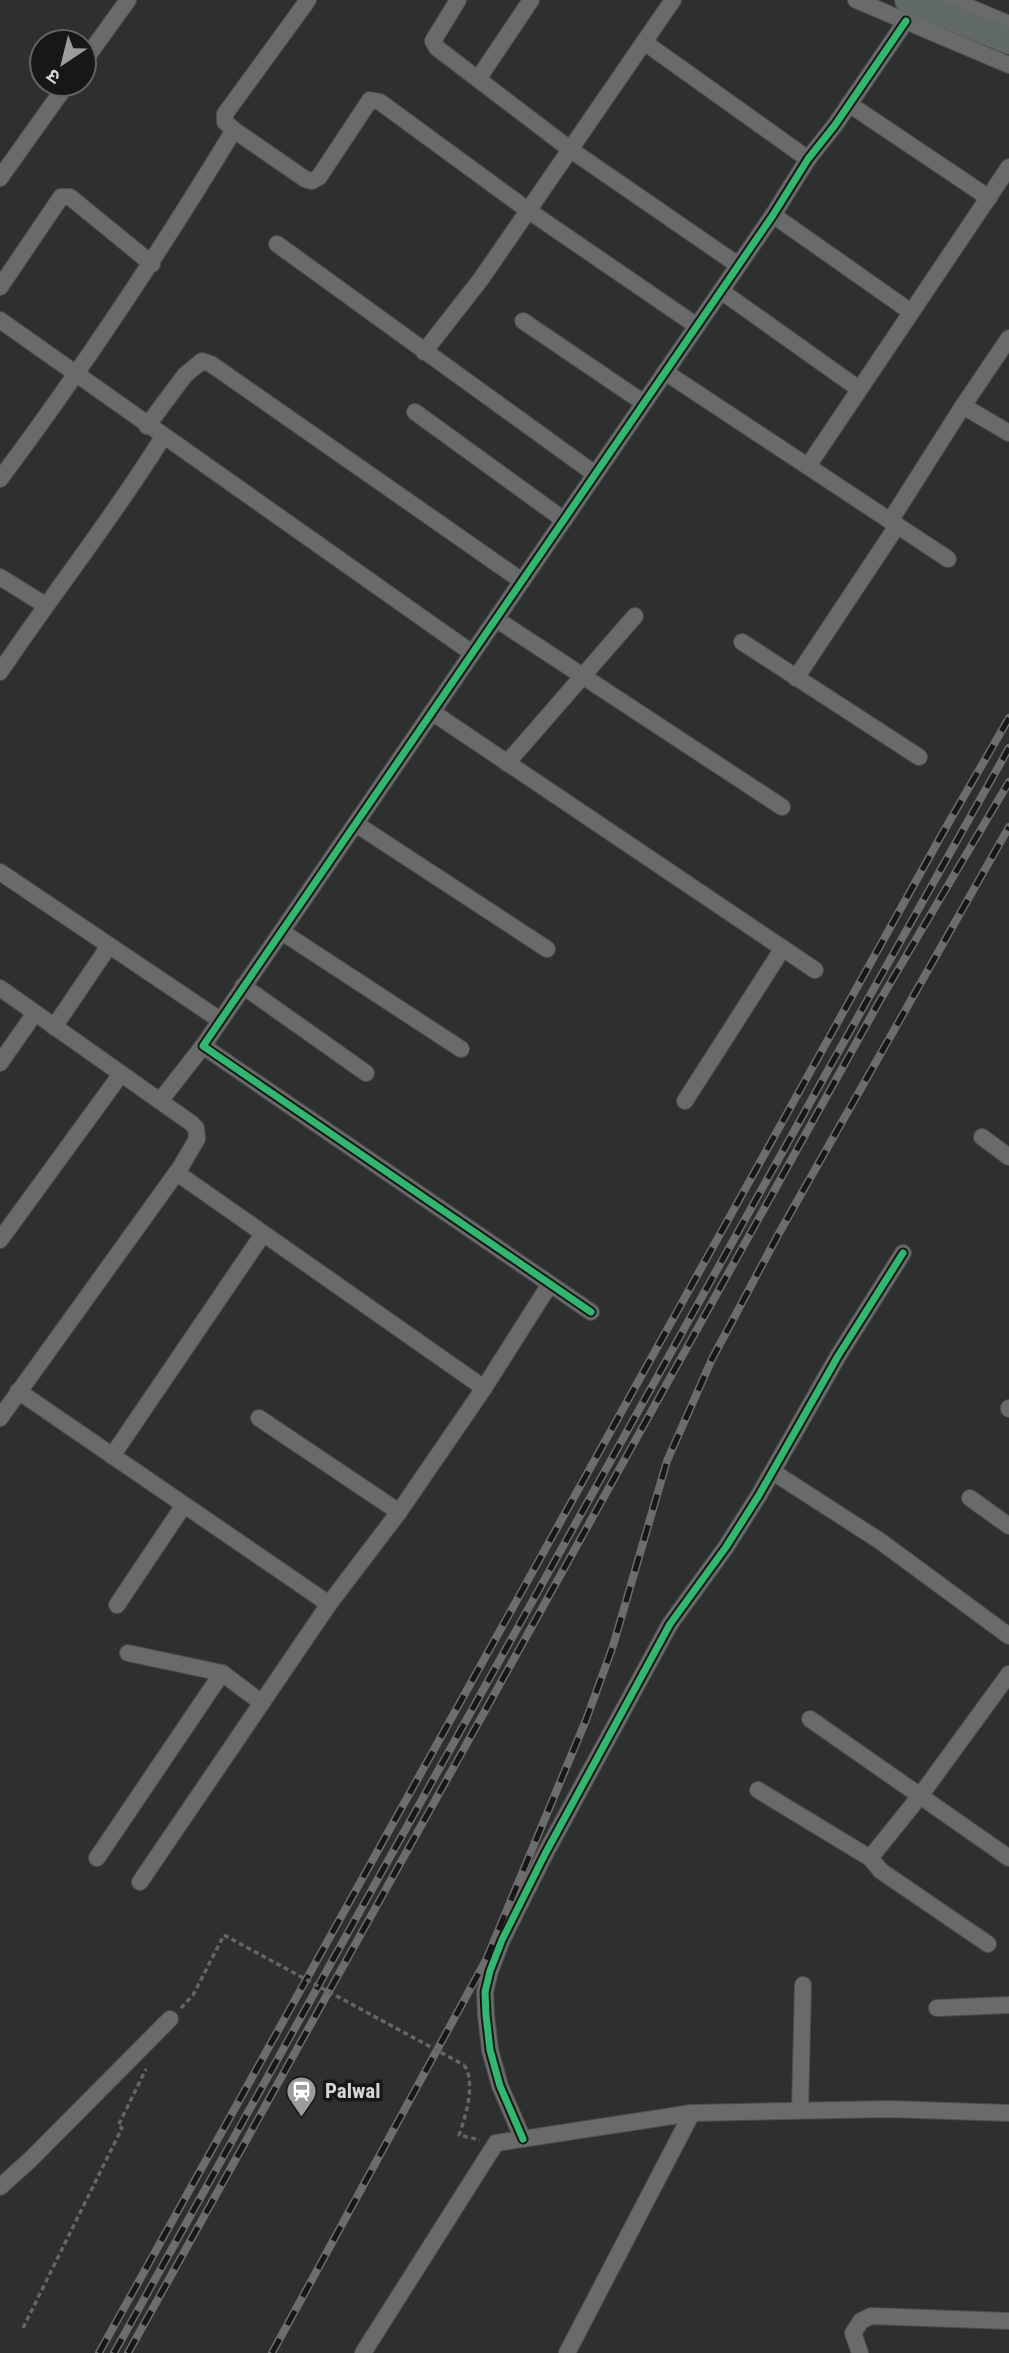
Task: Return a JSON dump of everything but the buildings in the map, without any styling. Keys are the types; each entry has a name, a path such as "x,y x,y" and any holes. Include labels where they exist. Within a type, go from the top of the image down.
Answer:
{"highway":[{"path":"907,10 1009,41"}],"street":[{"path":"98,42 128,0"},
{"path":"308,0 225,114 225,122 234,130 305,179 312,181 319,177 370,100 375,100 528,211 696,326"},
{"path":"458,0 433,41 437,48 571,150 737,264"},
{"path":"478,79 531,0"},
{"path":"424,352 481,279 673,0"},
{"path":"856,0 907,10 1009,65"},
{"path":"952,0 1009,24"},
{"path":"160,1101 203,1046 666,372 808,159 849,104 907,10"},
{"path":"644,43 808,159"},
{"path":"0,178 57,98"},
{"path":"849,104 989,198"},
{"path":"0,479 152,264 234,130"},
{"path":"807,466 1009,167"},
{"path":"0,287 61,197 65,196 70,197 152,264"},
{"path":"773,215 911,312"},
{"path":"277,244 595,474"},
{"path":"721,291 859,389"},
{"path":"0,320 472,653"},
{"path":"523,321 644,403"},
{"path":"796,678 894,523 963,406 1009,338"},
{"path":"148,426 190,370 202,361 211,364 522,581"},
{"path":"666,372 948,559"},
{"path":"963,406 1009,433"},
{"path":"415,412 564,520"},
{"path":"0,672 45,605 128,493 163,436"},
{"path":"0,577 45,605"},
{"path":"507,763 635,616"},
{"path":"496,619 782,807"},
{"path":"742,642 919,757"},
{"path":"432,712 815,970"},
{"path":"356,824 547,949"},
{"path":"0,872 220,1020"},
{"path":"282,932 461,1049"},
{"path":"54,1027 109,946"},
{"path":"685,1101 783,948"},
{"path":"243,986 366,1073"},
{"path":"0,988 196,1128 197,1139 177,1172 0,1418"},
{"path":"0,1063 35,1013"},
{"path":"203,1046 592,1312"},
{"path":"0,1240 121,1074"},
{"path":"982,1137 1009,1157"},
{"path":"177,1172 484,1388"},
{"path":"112,1456 263,1234"},
{"path":"523,2139 500,2086 490,2050 485,1993 502,1940 545,1854 670,1625 726,1547 773,1472 838,1356 903,1253"},
{"path":"140,1882 330,1604 399,1511 484,1388 550,1284"},
{"path":"18,1391 330,1604"},
{"path":"260,1418 399,1511"},
{"path":"773,1472 880,1541 1009,1636"},
{"path":"970,1498 1009,1526"},
{"path":"117,1605 184,1505"},
{"path":"128,1653 222,1673 262,1703"},
{"path":"97,1858 222,1673"},
{"path":"870,1858 920,1796 1009,1674"},
{"path":"810,1719 1009,1858"},
{"path":"758,1790 870,1858 881,1871 988,1944"},
{"path":"800,2110 803,1985"},
{"path":"937,2008 1009,2005"},
{"path":"0,2187 170,2019"},
{"path":"363,2353 496,2143 692,2113 889,2109 1009,2113"},
{"path":"567,2353 692,2113"},
{"path":"860,2353 853,2333 861,2321 871,2316 1009,2321"}],"path":[{"path":"170,2019 193,1995 224,1935 464,2065 470,2080 466,2115 459,2135 496,2143"},
{"path":"23,2328 122,2127 118,2126 147,2066"}],"railway":[{"path":"99,2353 1009,718"},
{"path":"114,2353 1009,748"},
{"path":"128,2353 879,1002 1009,782"},
{"path":"272,2353 486,1960 586,1720 613,1646 667,1461 712,1359 778,1235 1009,827"}],"cycle path":[{"path":"591,1312 203,1046 773,215 808,159 835,125 906,21"},
{"path":"523,2139 500,2086 490,2050 486,2015 485,1992 502,1940 545,1854 670,1624 726,1547 759,1495 838,1356 903,1253"}],"place":[{"name":"Palwal","path":"302,2118"}]}
